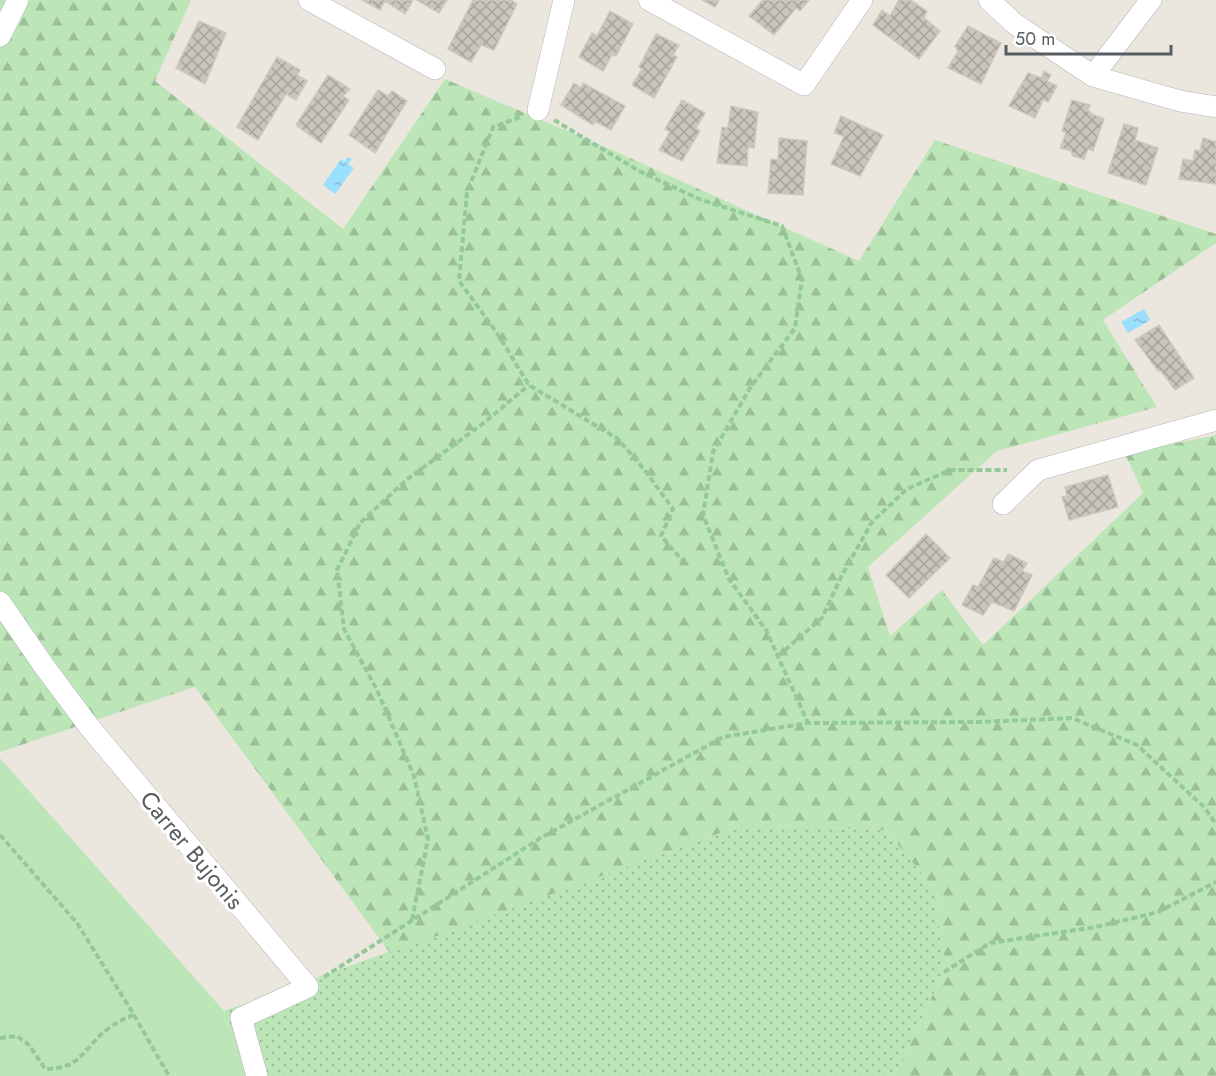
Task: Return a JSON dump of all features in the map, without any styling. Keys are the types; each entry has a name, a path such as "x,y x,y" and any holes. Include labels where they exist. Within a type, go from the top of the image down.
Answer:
{"street":[{"path":"0,36 18,0"},
{"path":"538,110 564,0"},
{"path":"649,0 804,85 862,0"},
{"path":"988,0 1015,24 1092,76 1180,101 1216,107"},
{"path":"1092,76 1151,0"},
{"path":"318,2 435,69"},
{"path":"1003,504 1038,470 1216,420"},
{"name":"Carrer Bujonis","path":"0,602 91,729 308,987"},
{"path":"257,1076 241,1018 308,987"}],"path":[{"path":"682,560 661,536 674,509 647,473 618,440 528,385 497,333 459,280 467,192 493,127 538,110 649,176 699,199 782,226 802,279 795,328 750,388 713,452 703,515 729,579 766,630 808,723"},
{"path":"412,920 428,839 414,776 377,690 344,629 337,570 360,523 405,481 485,422 528,385"},
{"path":"778,656 822,618 842,575 872,522 907,489 950,470 1038,470"},
{"path":"308,987 539,839 723,737 808,723 978,722 1072,718 1137,745 1204,807 1216,824"},
{"path":"0,835 77,922 169,1076"},
{"path":"944,972 990,943 1096,927 1158,912 1216,882"},
{"path":"0,1038 17,1036 29,1045 45,1070 65,1068 79,1060 108,1028 134,1015"}],"green space":[{"path":"0,0 191,0 155,81 343,229 445,79 612,150 859,261 935,140 1216,234 1216,243 1103,320 1157,407 997,451 868,567 890,636 942,590 983,645 1143,493 1125,454 1216,435 1216,1076 894,1076 944,972 936,891 886,830 742,825 390,953 195,687 0,752"},
{"path":"0,758 224,1011 246,1076 0,1076"},
{"path":"742,825 886,830 936,891 944,972 894,1076 246,1076 224,1011"}],"water":[{"path":"347,157 352,159 348,164 354,168 335,194 323,185 341,159 344,162"},
{"path":"1144,309 1150,320 1128,333 1121,322"}],"building":[{"path":"362,0 413,0 405,14 385,1 380,10"},
{"path":"417,0 447,0 439,13"},
{"path":"473,0 511,0 517,4 494,50 481,45 471,62 448,49"},
{"path":"702,0 719,0 715,7"},
{"path":"763,0 809,0 800,11 796,8 774,35 749,16"},
{"path":"899,0 910,0 927,11 924,18 940,31 919,59 873,25 882,10 890,16"},
{"path":"610,11 633,24 616,56 612,55 603,71 579,57 592,33 597,36"},
{"path":"199,21 226,33 205,84 176,68"},
{"path":"968,26 1001,43 981,84 948,68 958,51 955,46"},
{"path":"656,34 679,45 673,55 677,57 654,98 632,85 642,69 639,67"},
{"path":"277,57 300,70 297,75 307,81 296,100 286,94 258,140 237,127"},
{"path":"1044,71 1051,75 1047,81 1057,86 1048,102 1043,100 1035,118 1009,106 1028,73 1041,78"},
{"path":"328,75 350,89 343,96 349,100 321,143 296,125"},
{"path":"574,83 581,88 583,83 625,106 611,130 594,121 593,125 561,105"},
{"path":"378,90 388,96 392,91 407,101 375,153 349,135"},
{"path":"682,100 705,113 696,128 700,131 682,161 659,150 670,132 665,129"},
{"path":"1072,100 1090,105 1088,110 1092,114 1104,119 1093,151 1088,149 1084,159 1073,156 1071,151 1060,148 1066,133 1062,131"},
{"path":"731,106 758,112 754,148 748,147 747,166 717,163 722,127 728,128"},
{"path":"841,116 883,135 860,176 831,164 844,136 834,133"},
{"path":"1124,124 1138,128 1135,140 1158,148 1146,185 1108,173"},
{"path":"779,138 807,141 803,195 768,193 771,159 778,160"},
{"path":"1203,138 1216,142 1216,184 1179,179 1183,159 1193,161 1195,150 1200,151"},
{"path":"1159,325 1194,378 1175,390 1135,340"},
{"path":"1108,475 1118,507 1069,520 1062,497 1067,496 1065,487"},
{"path":"926,534 950,558 909,598 886,575"},
{"path":"1008,554 1027,563 1022,571 1032,575 1014,611 992,602 983,615 962,605 973,585 978,587 994,558 1004,562"}]}
